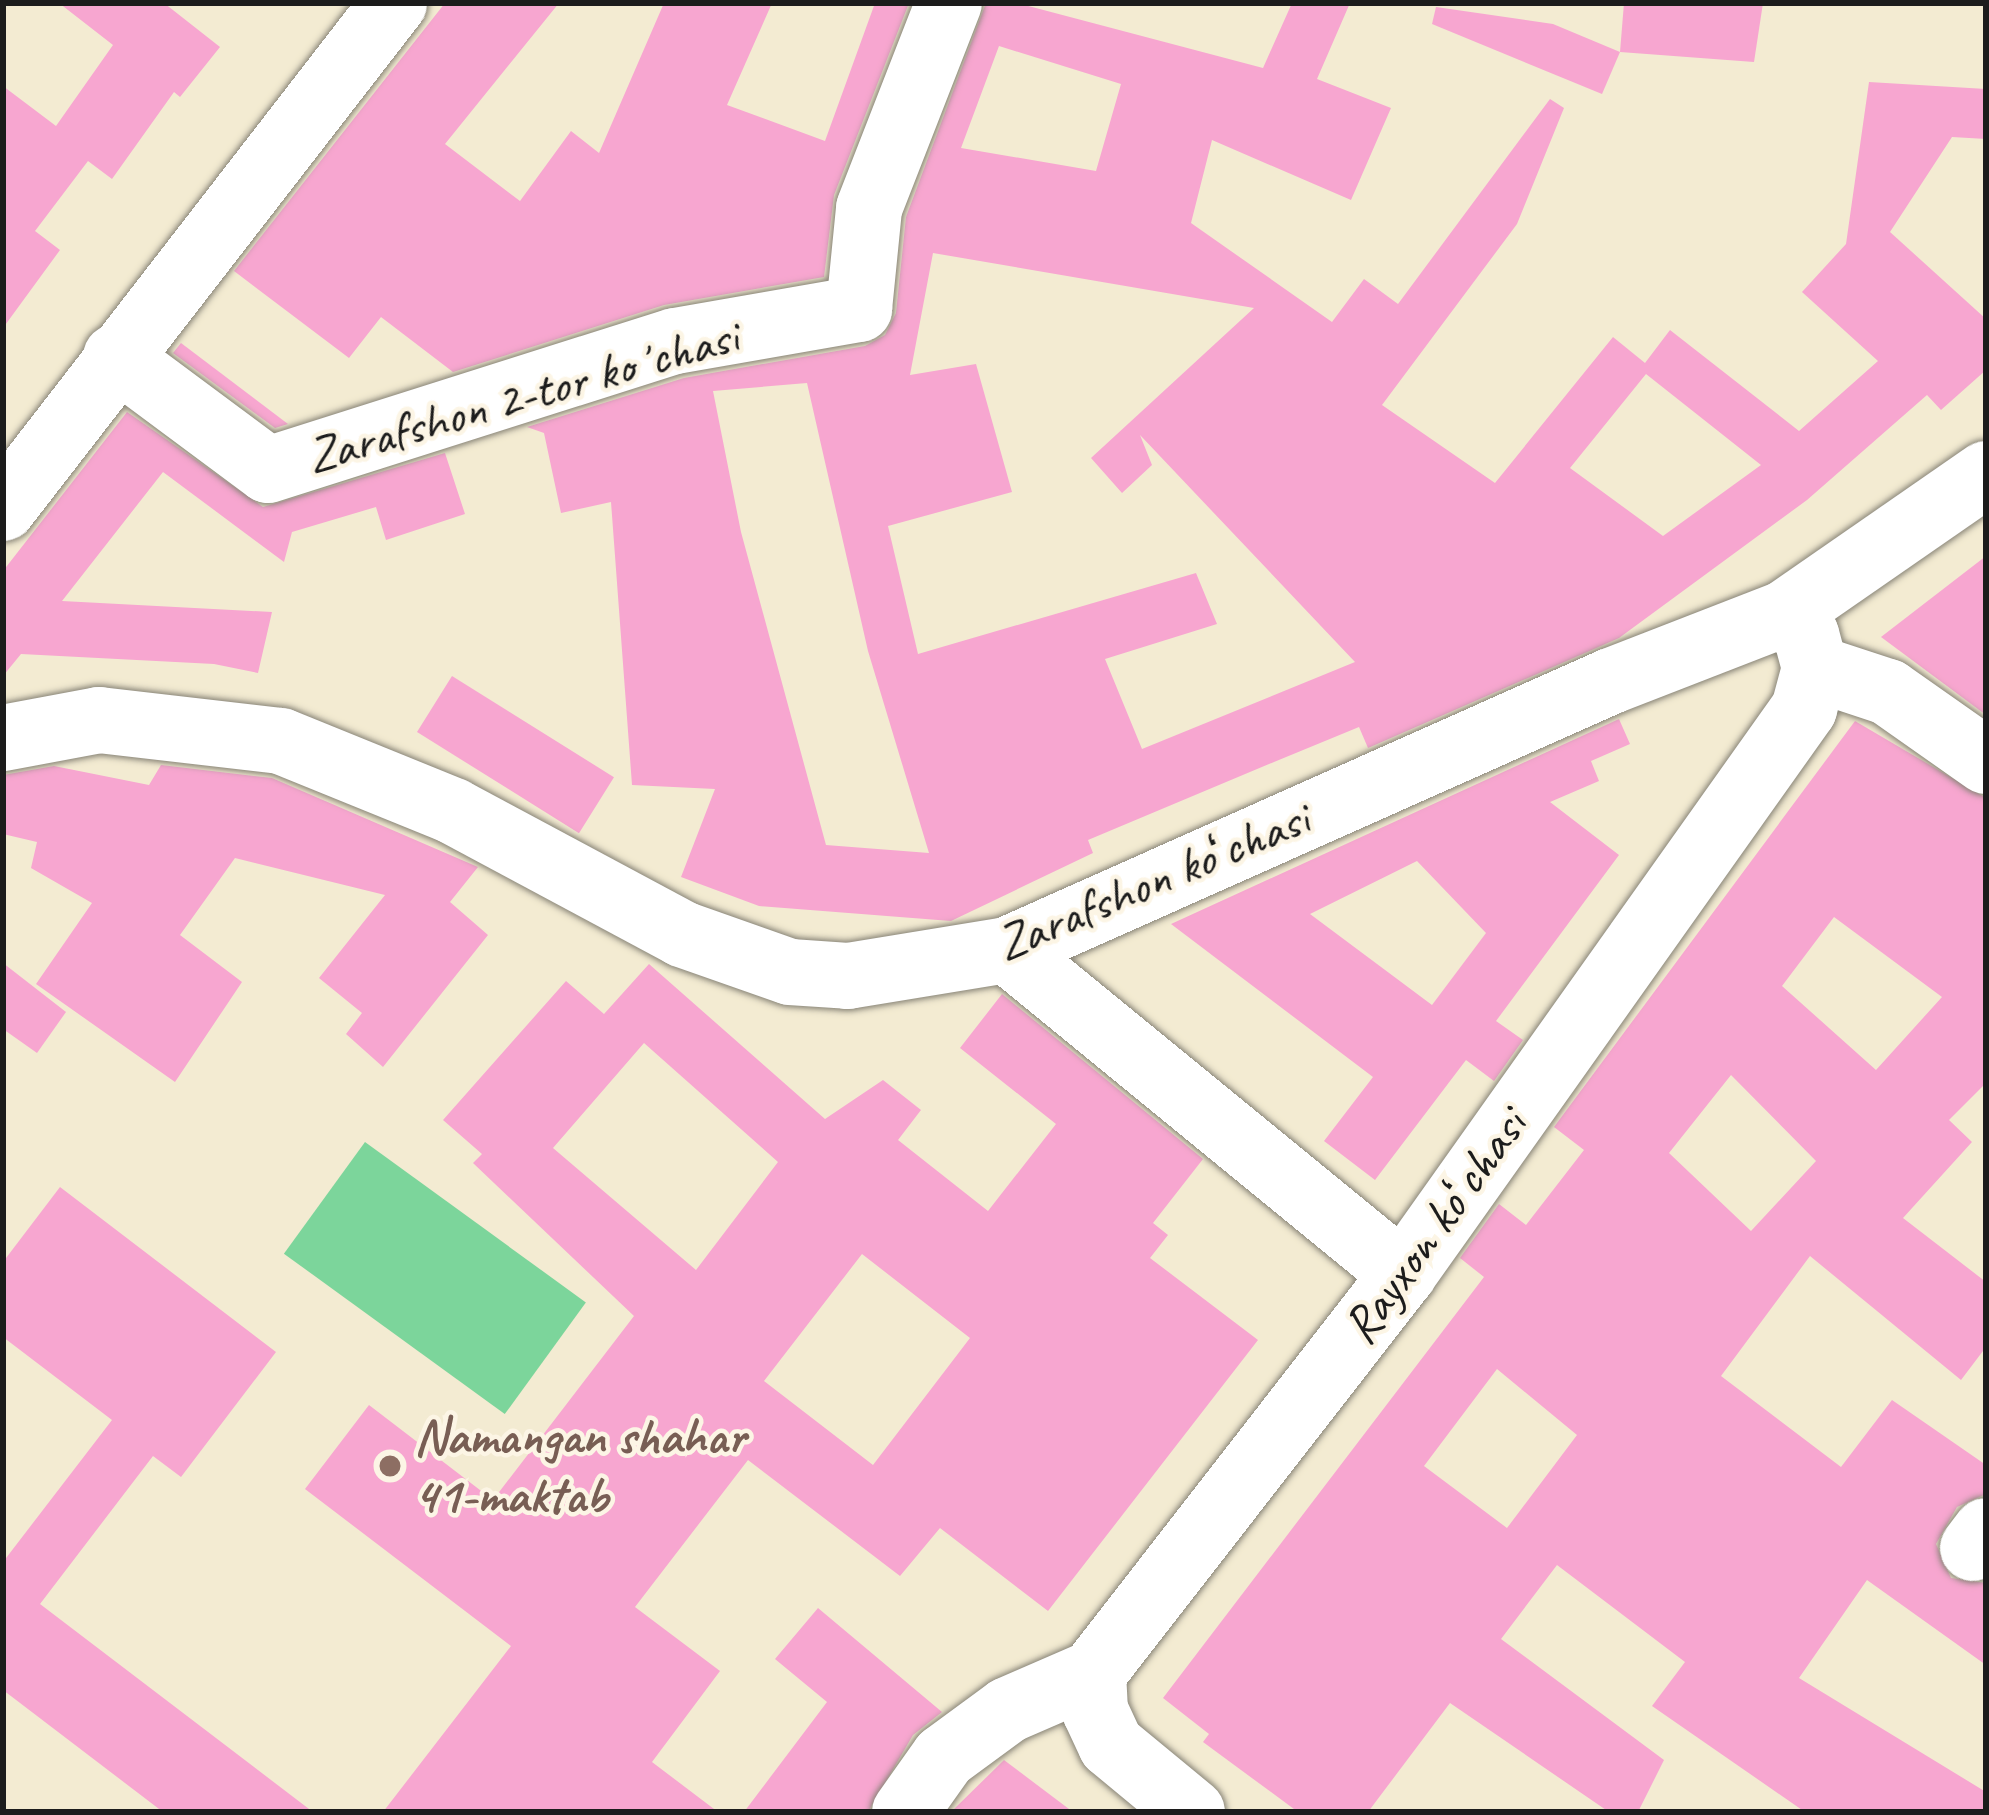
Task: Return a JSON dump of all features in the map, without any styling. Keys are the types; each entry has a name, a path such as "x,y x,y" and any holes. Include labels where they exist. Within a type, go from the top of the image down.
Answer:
{"street":[{"path":"3,508 394,3"},
{"name":"Zarafshon 2-tor koʼchasi","path":"116,357 268,470 675,340 859,310 869,208 949,3"},
{"name":"Zarafshon koʻchasi","path":"3,738 99,721 280,741 453,812 682,934 790,972 848,976 1007,950 1611,681 1800,641 1986,474"},
{"path":"1800,641 1888,692 1986,761"},
{"name":"Rayxon koʻchasi","path":"1094,1673 1403,1274 1804,709 1800,641"},
{"path":"1007,950 1403,1274"},
{"path":"905,1812 944,1757 976,1733 1008,1710 1094,1673 1095,1711 1111,1745 1192,1812"}],"green space":[{"path":"365,1142 586,1302 505,1414 284,1254"}],"building":[{"path":"59,3 164,3 220,47 180,97 174,92 112,179 88,161 35,231 60,250 3,328 3,86 56,126 113,45"},
{"path":"445,3 559,3 445,144 520,201 571,131 599,153 664,3 772,3 727,105 825,141 875,3 909,3 834,195 824,277 664,305 453,372 381,317 349,358 234,271"},
{"path":"986,3 1017,3 1263,68 1292,3 1350,3 1317,79 1391,108 1351,200 1212,140 1191,223 1332,322 1364,279 1398,304 1550,99 1564,108 1517,224 1382,405 1495,483 1613,337 1645,363 1670,330 1799,431 1878,361 1802,292 1846,244 1869,82 1986,89 1986,139 1952,137 1890,232 1986,319 1986,370 1941,410 1927,395 1807,500 1619,638 1368,748 1359,727 1274,762 1088,840 1093,853 951,921 759,906 681,877 715,789 632,785 611,502 561,513 544,433 527,427 684,378 865,346 885,335 896,313 906,217","holes":["999,46 1121,84 1096,171 961,148","933,253 1254,308 1091,458 1122,493 1152,465 1140,435 1355,662 1142,749 1105,659 1217,624 1196,573 918,654 888,526 1012,492 976,364 910,375","1646,374 1761,465 1663,536 1570,468","807,383 868,651 929,853 826,845 741,532 713,391"]},
{"path":"1624,3 1763,3 1754,62 1620,52"},
{"path":"1436,7 1553,24 1620,52 1602,94 1432,24"},
{"path":"181,343 288,424 275,428 173,353"},
{"path":"127,412 263,507 445,453 465,514 386,540 376,507 292,532 284,562 163,472 62,601 272,612 258,673 214,664 21,654 3,676 3,571"},
{"path":"1986,556 1986,715 1881,637"},
{"path":"452,676 614,777 579,833 417,732"},
{"path":"1619,719 1630,744 1591,761 1599,781 1550,802 1619,855 1496,1021 1523,1040 1494,1081 1466,1060 1375,1180 1324,1141 1373,1077 1171,924","holes":["1417,861 1486,933 1432,1005 1310,914"]},
{"path":"1855,721 1986,798 1986,1083 1949,1120 1972,1142 1903,1218 1986,1282 1986,1347 1961,1380 1810,1256 1721,1376 1841,1467 1892,1400 1986,1465 1986,1494 1957,1507 1936,1544 1951,1578 1986,1583 1986,1665 1867,1580 1799,1678 1986,1792 1986,1812 1805,1812 1652,1706 1685,1662 1557,1565 1501,1639 1664,1760 1638,1812 1609,1812 1450,1703 1368,1812 1298,1812 1203,1742 1209,1734 1163,1698 1484,1277 1460,1258 1499,1204 1526,1225 1584,1150 1554,1127","holes":["1834,917 1942,997 1876,1070 1782,986","1731,1075 1816,1161 1751,1231 1669,1153","1497,1369 1577,1435 1507,1528 1424,1466"]},
{"path":"161,765 272,778 478,867 450,902 488,935 383,1067 346,1034 362,1013 319,978 385,895 235,858 180,935 242,982 175,1082 36,984 92,903 31,868 37,842 3,834 3,775 54,766 149,785"},
{"path":"3,963 66,1012 37,1053 3,1029"},
{"path":"649,964 825,1119 883,1080 921,1110 898,1140 988,1211 1056,1124 960,1048 1002,994 1203,1159 1153,1223 1168,1235 1150,1258 1258,1340 1048,1611 940,1528 900,1576 748,1460 635,1607 720,1671 652,1762 718,1812 383,1812 511,1646 305,1489 369,1405 493,1500 634,1316 473,1163 482,1154 443,1120 566,981 604,1014","holes":["644,1043 778,1162 696,1270 553,1148","862,1254 970,1338 873,1465 764,1381"]},
{"path":"60,1187 276,1352 181,1477 153,1456 40,1604 313,1812 163,1812 3,1690 3,1562 112,1420 3,1337 3,1262"},
{"path":"818,1608 942,1712 913,1735 868,1812 744,1812 827,1702 775,1659"},
{"path":"1004,1760 1073,1812 951,1812"}],"place":[{"name":"Namangan shahar 41-maktab","path":"390,1466"}]}
